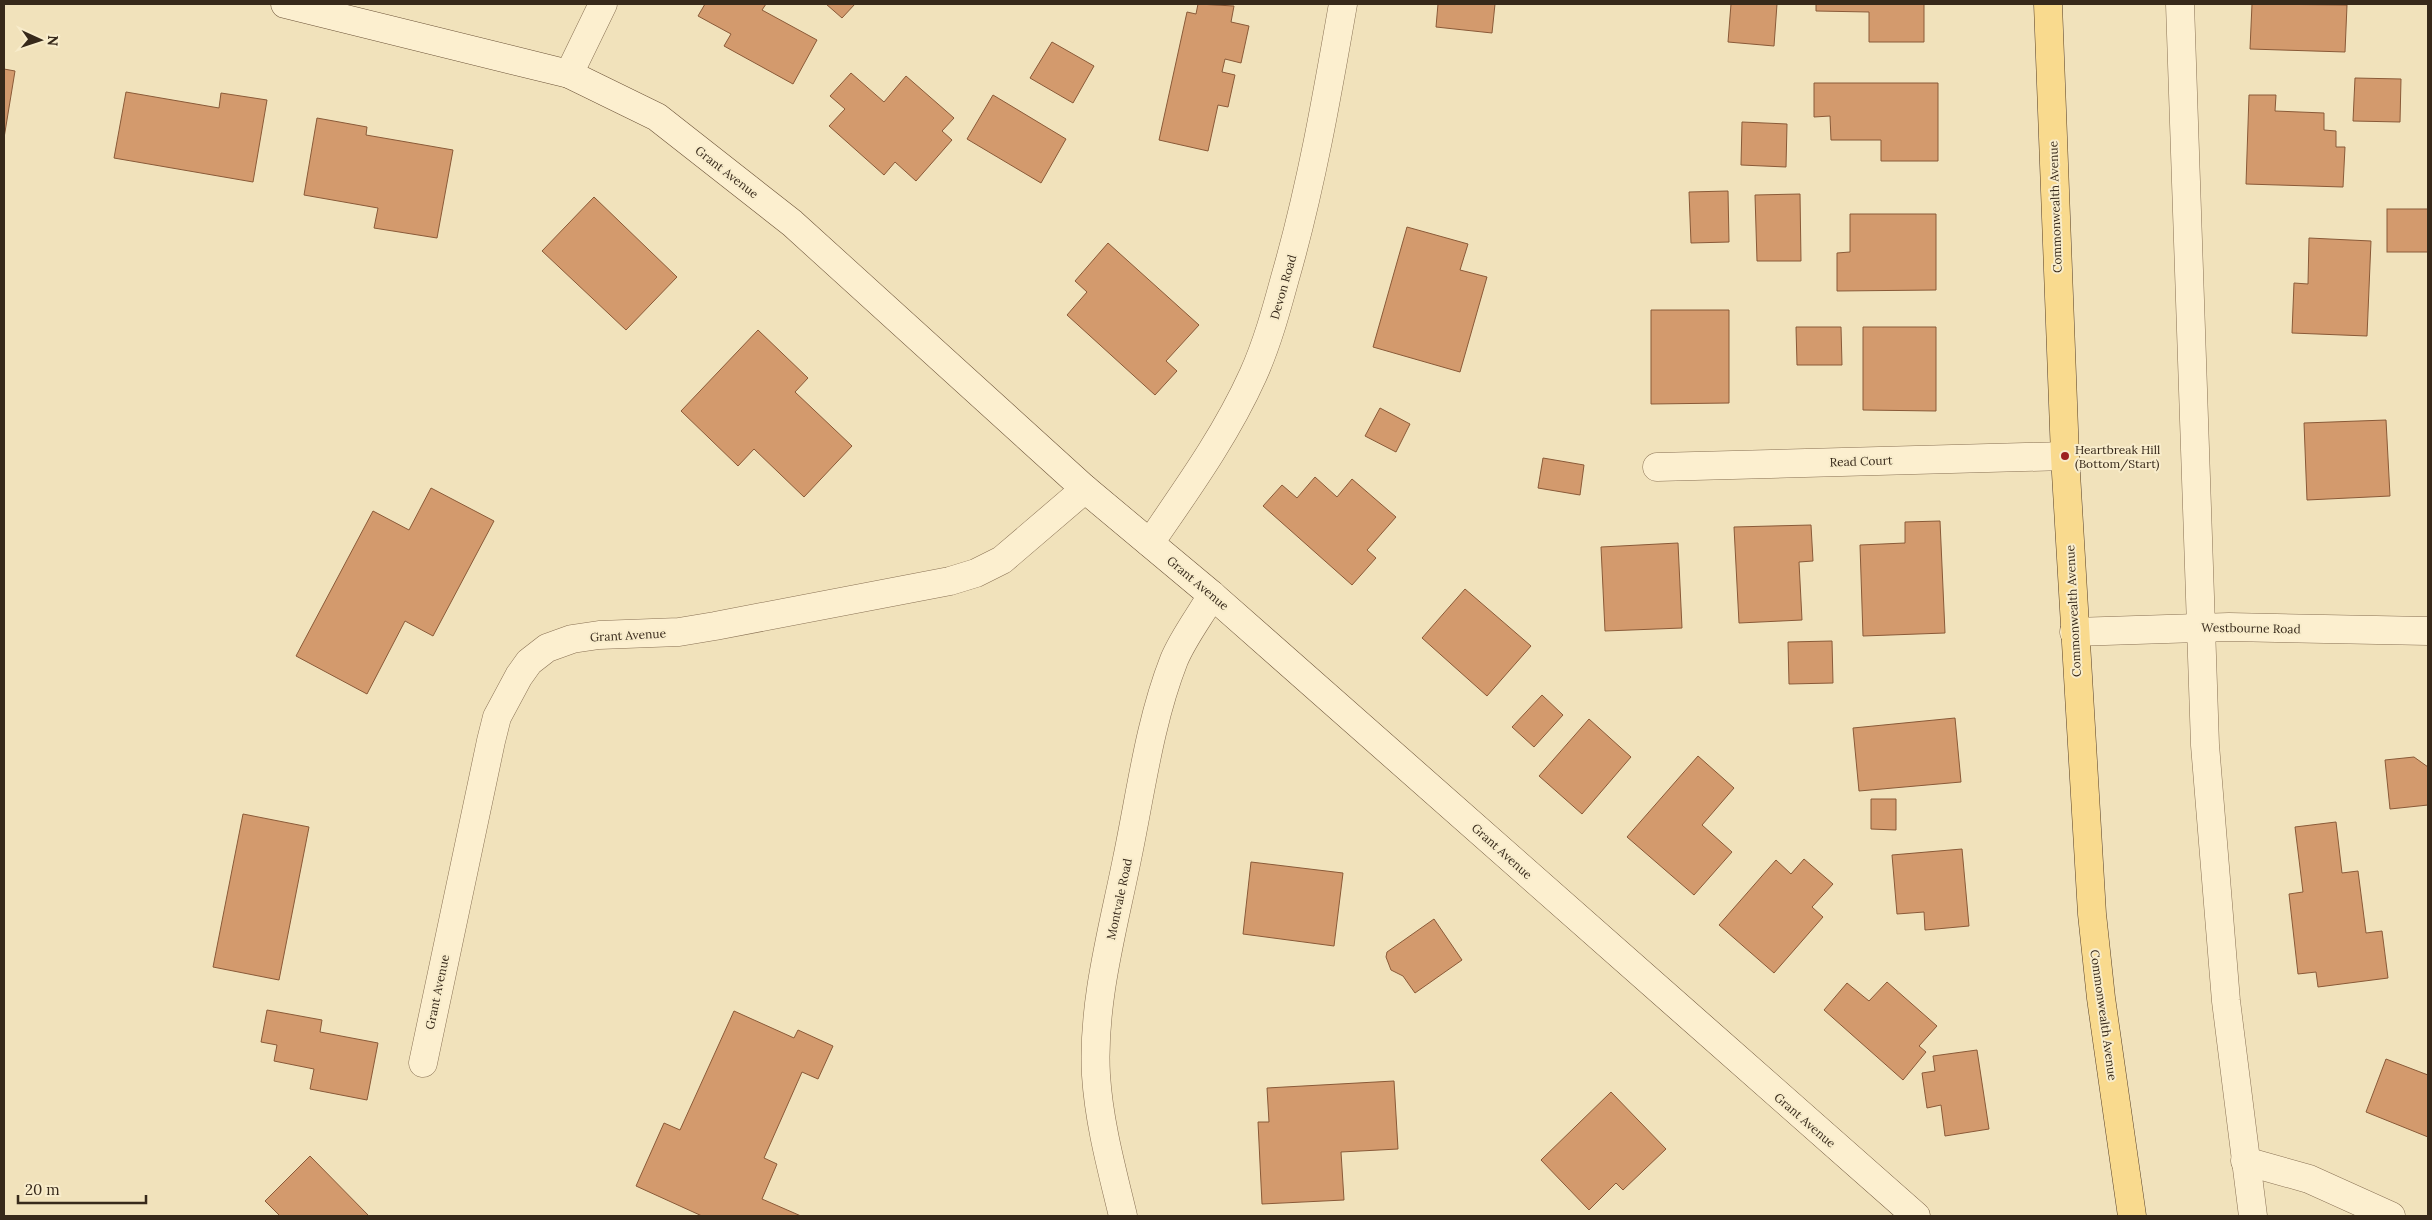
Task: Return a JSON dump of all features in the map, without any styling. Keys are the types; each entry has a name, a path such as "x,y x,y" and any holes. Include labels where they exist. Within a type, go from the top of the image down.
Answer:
{"main road":[{"name":"Commonwealth Avenue","path":"2048,4 2064,456 2092,914 2126,1211"}],"street":[{"name":"Grant Avenue","path":"285,4 570,74 657,117 792,223 1085,489 1212,595 1916,1216"},
{"path":"570,74 603,4"},
{"name":"Devon Road","path":"1150,542 1212,452 1240,402 1267,340 1298,233 1310,182 1343,4"},
{"path":"2180,4 2205,745 2211,839 2226,1001 2253,1216"},
{"name":"Read Court","path":"1657,467 2064,456"},
{"name":"Grant Avenue","path":"422,1063 497,717 509,693 529,662 547,648 572,639 599,635 679,632 950,581 976,574 1002,560 1085,489"},
{"name":"Montvale Road","path":"1123,1216 1106,1144 1096,1073 1103,983 1114,919 1161,698 1175,658 1212,595"},
{"name":"Westbourne Road","path":"2074,632 2201,627 2428,631"},
{"path":"2245,1161 2289,1171 2391,1216"}],"building":[{"path":"705,4 766,4 762,10 817,40 793,84 724,46 731,34 698,16"},
{"path":"826,4 855,4 842,18"},
{"path":"1198,4 1234,6 1231,22 1249,26 1241,63 1225,59 1222,72 1235,75 1228,107 1218,105 1208,151 1159,140 1187,12 1196,14"},
{"path":"1438,4 1495,4 1492,33 1436,27"},
{"path":"1731,4 1777,4 1774,46 1728,42"},
{"path":"1816,4 1924,4 1924,42 1869,42 1869,12 1816,11"},
{"path":"2252,4 2347,5 2345,52 2250,49"},
{"path":"1052,42 1094,66 1073,103 1030,78"},
{"path":"4,69 15,71 4,138"},
{"path":"851,73 884,102 906,76 954,118 942,131 952,140 916,181 895,162 884,175 829,126 845,109 830,96"},
{"path":"2355,78 2401,79 2400,122 2353,121"},
{"path":"1814,83 1938,83 1938,161 1881,161 1881,140 1831,140 1830,116 1814,117"},
{"path":"126,92 219,108 221,93 267,100 253,182 114,158"},
{"path":"993,95 1066,139 1041,183 967,139"},
{"path":"2249,95 2276,95 2275,111 2324,113 2324,130 2336,131 2336,147 2345,147 2343,187 2246,184"},
{"path":"317,118 367,127 366,135 453,150 437,238 374,228 378,208 304,195"},
{"path":"1742,122 1787,124 1786,167 1741,165"},
{"path":"1728,191 1729,242 1691,243 1689,192"},
{"path":"1800,194 1801,261 1757,261 1755,195"},
{"path":"594,197 677,277 626,330 542,251"},
{"path":"2387,209 2428,209 2428,252 2387,252"},
{"path":"1850,214 1936,214 1936,290 1837,291 1837,253 1850,252"},
{"path":"1407,227 1468,244 1460,270 1487,277 1460,372 1373,347"},
{"path":"2309,238 2371,241 2367,336 2292,333 2294,283 2308,284"},
{"path":"1108,243 1199,325 1166,361 1177,371 1155,395 1067,315 1087,292 1075,281"},
{"path":"1651,310 1729,310 1729,403 1651,404"},
{"path":"1796,327 1841,327 1842,365 1797,365"},
{"path":"1863,327 1936,327 1936,411 1863,410"},
{"path":"758,330 808,378 795,392 852,446 804,497 754,449 738,466 681,411"},
{"path":"1380,408 1410,424 1396,452 1365,436"},
{"path":"2386,420 2390,496 2307,500 2304,423"},
{"path":"1543,458 1584,465 1580,495 1538,488"},
{"path":"1315,477 1337,497 1352,479 1396,517 1367,550 1376,558 1352,585 1263,506 1282,485 1297,498"},
{"path":"431,488 494,521 433,636 405,621 367,694 296,656 373,511 409,530"},
{"path":"1940,521 1945,633 1863,636 1860,545 1905,543 1905,522"},
{"path":"1811,525 1813,561 1799,562 1802,620 1739,623 1734,527"},
{"path":"1678,543 1682,628 1605,631 1601,547"},
{"path":"1465,589 1531,646 1487,696 1422,638"},
{"path":"1832,641 1833,683 1789,684 1788,642"},
{"path":"1542,695 1563,715 1534,747 1512,727"},
{"path":"1955,718 1961,782 1859,791 1853,728"},
{"path":"1589,719 1631,757 1582,814 1539,776"},
{"path":"1698,756 1734,788 1702,825 1732,852 1694,895 1627,837"},
{"path":"2414,757 2428,767 2428,805 2390,809 2385,760"},
{"path":"1871,799 1896,799 1896,830 1871,829"},
{"path":"243,814 309,827 279,980 213,967"},
{"path":"2336,822 2342,873 2358,871 2366,933 2382,931 2388,978 2318,987 2316,972 2298,974 2289,894 2303,892 2295,827"},
{"path":"1962,849 1969,926 1925,930 1924,912 1897,914 1892,855"},
{"path":"1804,859 1833,884 1812,907 1823,917 1774,973 1719,925 1776,860 1791,874"},
{"path":"1251,862 1343,873 1334,946 1243,934"},
{"path":"1434,919 1462,960 1415,993 1403,976 1391,970 1386,957 1387,952"},
{"path":"1887,982 1937,1026 1919,1046 1926,1052 1903,1080 1824,1010 1847,983 1869,1001"},
{"path":"267,1010 322,1020 320,1032 378,1043 367,1100 310,1089 314,1069 274,1061 277,1045 261,1042"},
{"path":"734,1011 794,1038 798,1030 833,1046 818,1079 802,1072 764,1158 777,1164 762,1199 801,1216 702,1216 636,1186 664,1123 680,1130"},
{"path":"1977,1050 1989,1129 1945,1136 1941,1105 1927,1108 1922,1073 1935,1071 1933,1056"},
{"path":"2386,1059 2428,1075 2428,1137 2366,1112"},
{"path":"1394,1081 1398,1149 1341,1152 1344,1200 1262,1204 1258,1122 1269,1122 1267,1088"},
{"path":"1611,1092 1666,1149 1623,1190 1616,1183 1589,1210 1541,1160"},
{"path":"310,1156 369,1216 280,1216 265,1201"}],"place":[{"name":"Heartbreak Hill (Bottom/Start)","path":"2065,456"}]}
